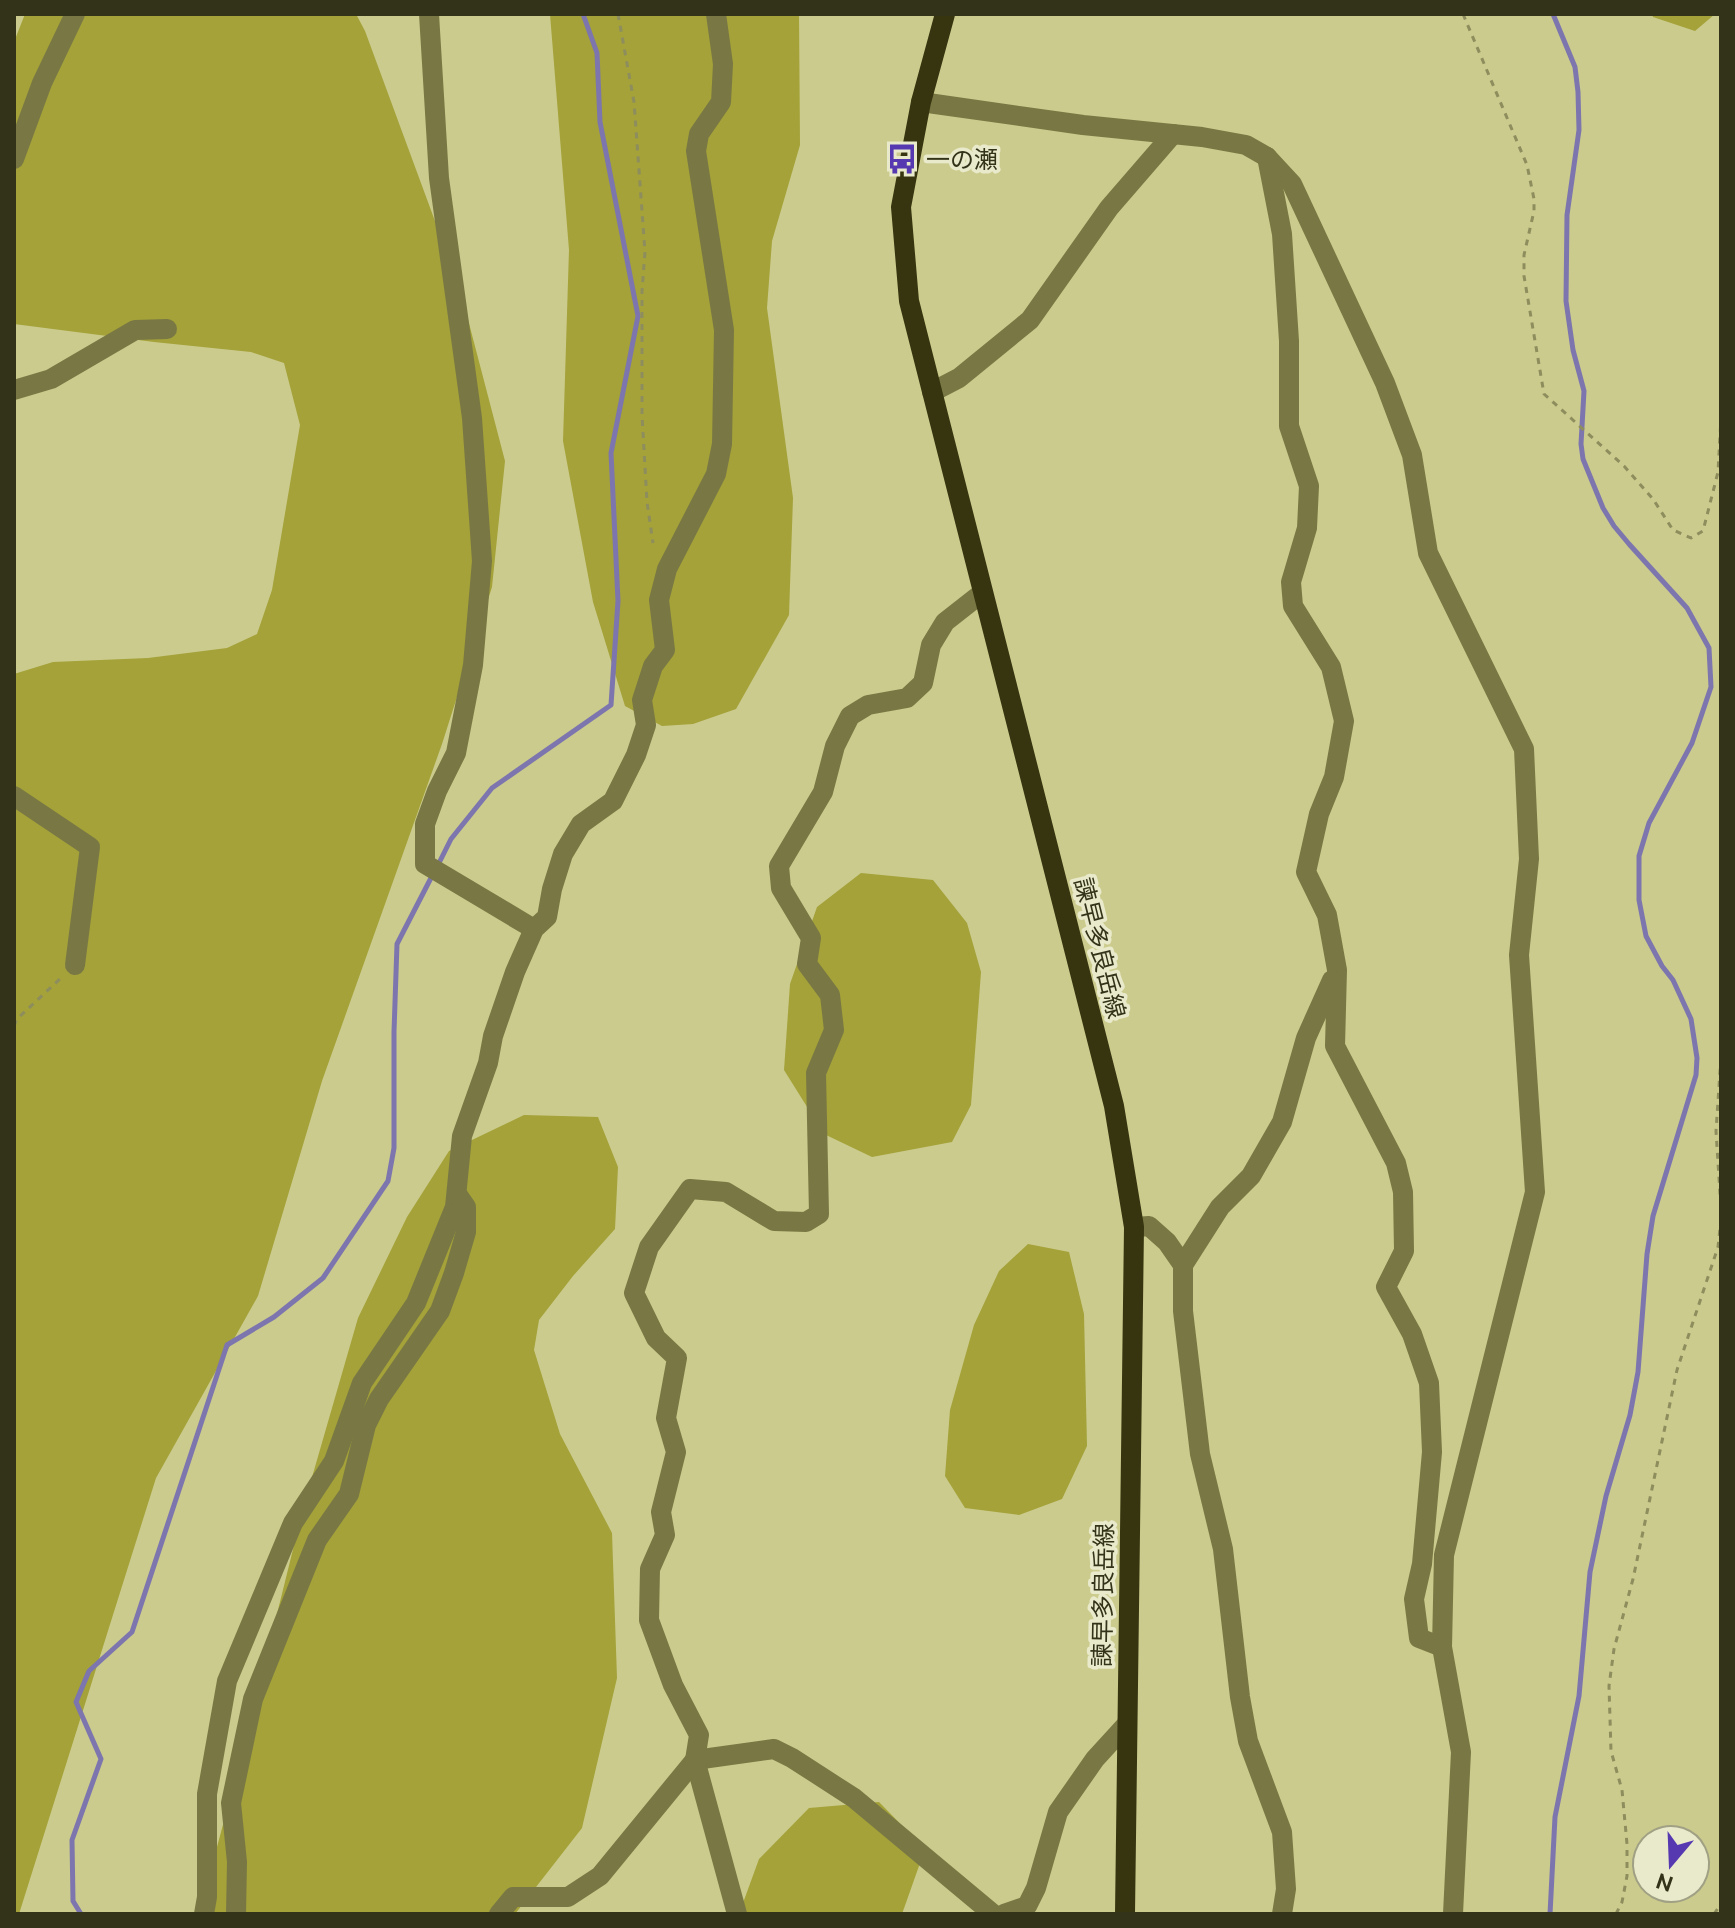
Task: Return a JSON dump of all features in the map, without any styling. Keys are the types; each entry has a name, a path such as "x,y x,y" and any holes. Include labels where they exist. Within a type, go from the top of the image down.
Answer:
{"main road":[{"name":"諫早多良岳線","path":"945,14 921,102 901,207 909,301 1114,1106 1134,1227 1125,1914"}],"street":[{"path":"14,159 42,83 75,14"},
{"path":"429,14 439,178 472,418 482,561 473,665 456,753 425,824 425,864 534,929"},
{"path":"204,1914 207,1897 207,1794 227,1681 293,1523 334,1461 362,1383 416,1303 455,1207 462,1136 515,972 534,929 547,917 563,854 581,824 613,801 636,755 646,725 642,700 653,666 665,650 659,600 667,569 716,474 722,444 724,330 696,151 699,134 721,102 723,64 716,14"},
{"path":"921,102 1246,145 1267,157 1292,184 1385,383 1412,455 1428,553 1524,749 1529,859 1519,955 1535,1192 1444,1555 1442,1647 1461,1752 1453,1914"},
{"path":"932,392 959,378 1030,320 1109,208 1173,134"},
{"path":"1267,157 1282,234 1289,341 1289,426 1309,486 1307,528 1291,582 1293,606 1331,667 1344,721 1334,777 1319,814 1306,872 1327,915 1337,970 1335,1046 1396,1163 1403,1192 1404,1251 1386,1287 1412,1334 1429,1383 1432,1452 1422,1564 1414,1599 1419,1638 1442,1647"},
{"path":"14,390 51,379 135,330 167,329"},
{"path":"737,1914 695,1760 699,1735 673,1685 649,1620 650,1569 665,1535 661,1512 676,1452 666,1418 677,1358 656,1338 634,1293 649,1247 690,1189 726,1192 774,1221 806,1222 819,1214 816,1073 834,1030 830,995 807,964 811,938 781,888 779,866 823,792 835,746 850,716 868,705 907,698 923,683 931,645 945,622 982,593"},
{"path":"14,796 90,847 75,965"},
{"path":"1282,1914 1286,1889 1282,1832 1248,1741 1240,1697 1223,1549 1200,1454 1183,1311 1183,1265 1220,1207 1251,1176 1282,1122 1306,1038 1337,970"},
{"path":"236,1914 237,1862 231,1803 253,1699 317,1540 349,1494 366,1425 379,1399 440,1311 466,1232 466,1207 456,1194"},
{"path":"1134,1227 1149,1226 1167,1242 1183,1265"},
{"path":"1004,1914 1027,1906 1036,1888 1058,1812 1095,1759 1127,1724"},
{"path":"499,1914 513,1897 568,1897 600,1876 695,1760 774,1749 854,1798 993,1914"}],"path":[{"path":"618,14 634,102 645,252 642,415 647,502 653,543"},
{"path":"1463,14 1527,165 1532,188 1534,211 1524,255 1524,276 1544,394 1624,466 1653,499 1673,530 1691,538 1703,531 1718,472 1721,418"},
{"path":"14,1026 17,1019 75,965"},
{"path":"1721,1057 1716,1131 1721,1209"},
{"path":"1616,1914 1622,1902 1627,1876 1627,1844 1622,1790 1611,1751 1610,1673 1677,1370 1718,1247 1721,1219"},
{"path":"1714,1914 1721,1904"}],"shaded area":[{"path":"25,14 356,14 365,31 460,289 505,461 492,587 442,744 322,1081 258,1296 156,1478 19,1914 14,1914 14,674 53,662 148,658 227,648 257,634 272,590 300,425 284,363 251,352 14,324 14,42"},
{"path":"550,14 799,14 800,145 772,241 767,308 793,498 789,615 736,709 693,724 662,726 625,706 593,602 563,441 569,250"},
{"path":"1652,14 1715,14 1695,31 1653,17"},
{"path":"861,873 933,880 967,923 981,972 971,1105 952,1142 872,1157 824,1134 784,1070 790,984 817,907"},
{"path":"524,1115 598,1117 618,1167 615,1229 539,1320 534,1350 560,1434 612,1533 617,1678 582,1828 515,1914 199,1914 304,1505 358,1318 407,1217 449,1151"},
{"path":"1028,1244 1069,1252 1084,1314 1087,1446 1062,1499 1019,1515 965,1508 945,1476 950,1410 974,1325 999,1271"},
{"path":"879,1802 925,1849 902,1914 739,1914 759,1859 809,1808"}],"waterway":[{"path":"437,867 451,839 492,788 611,705 618,601 611,453 638,316 600,122 597,53 583,14"},
{"path":"1550,1914 1555,1817 1579,1696 1590,1572 1638,1372 1653,1216 1696,1075 1697,1058 1691,1019 1673,980 1646,936 1639,900 1639,856 1649,823 1692,743 1711,687 1709,648 1687,608 1614,526 1603,508 1583,459 1584,391 1573,350 1566,301 1567,215 1579,130 1578,92 1575,67 1553,14"},
{"path":"81,1914 73,1901 72,1840 101,1759 76,1702 89,1671 132,1632 227,1345 274,1317 323,1278 388,1181 394,1148 397,944 432,876"}],"place":[{"name":"一の瀬","path":"902,159"}]}
